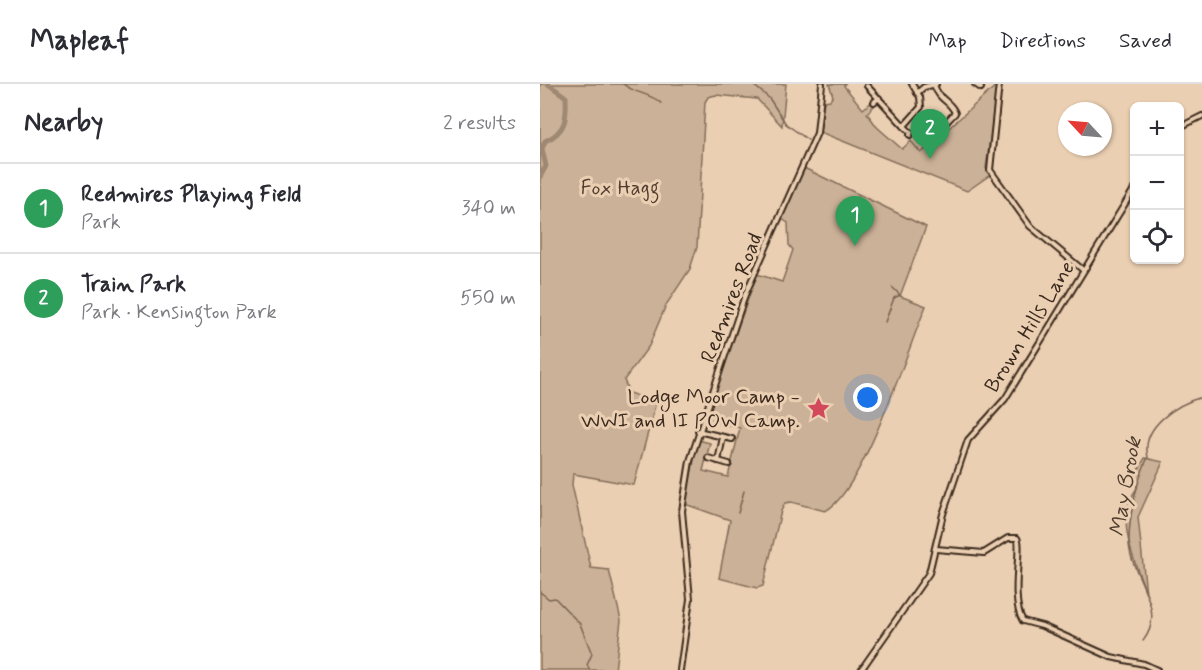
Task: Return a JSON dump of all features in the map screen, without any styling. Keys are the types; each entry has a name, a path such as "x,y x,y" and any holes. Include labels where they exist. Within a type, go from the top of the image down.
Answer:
{"street":[{"name":"Redmires Road","path":"680,670 690,595 682,506 698,431 748,288 817,132 822,84"},
{"path":"904,126 919,111 921,101 912,84"},
{"path":"975,84 981,88"},
{"path":"999,84 989,163 992,174 1030,226 1083,270"},
{"path":"917,93 924,87 935,85 939,97 950,105 955,113 933,136"},
{"path":"867,86 910,134"},
{"path":"874,102 879,98"},
{"path":"1184,124 1202,116"},
{"name":"Brown Hills Lane","path":"861,670 927,577 936,549 942,514 968,440 1005,399 1130,195"},
{"path":"698,431 732,439"},
{"path":"718,461 723,437"},
{"path":"708,458 729,464"},
{"path":"936,549 983,553 1008,538 1019,539 1015,578 1022,620 1111,657 1144,664 1157,670"}],"green space":[{"name":"Fox Hagg","path":"540,84 786,84 782,126 757,99 716,95 708,97 705,102 697,247 690,269 666,305 649,346 624,380 629,393 656,402 634,485 573,474 572,485 591,568 609,570 621,620 615,670 540,670"},
{"path":"829,84 845,84 844,86 863,109 873,101 876,104 867,113 877,127 902,149 911,141 921,153 998,84 986,168 990,175 967,191 820,132 824,101 830,100 833,96"},
{"path":"804,168 926,227 900,296 926,306 883,418 854,478 839,499 825,511 791,502 785,503 781,511 763,586 757,588 719,578 730,520 685,504 698,440 710,443 703,471 728,477 740,428 705,419 757,274 782,282 793,250 789,245 788,223 782,219"},
{"path":"1145,458 1163,462 1138,517 1146,593 1132,554 1126,527 1130,500 1137,488 1133,478"}],"waterway":[{"path":"540,177 546,166 542,149 545,141 561,129 566,111 566,97 548,84"},
{"path":"623,84 661,103"},
{"path":"752,84 769,98 786,124 808,140"},
{"path":"885,322 894,298 900,295 892,287"},
{"name":"May Brook","path":"1143,641 1150,629 1152,616 1146,592 1131,554 1129,541 1134,498 1148,457 1147,446 1155,427 1172,411 1202,397"},
{"path":"738,513 744,491"},
{"path":"540,592 549,599 555,598 580,624 592,654 587,665 590,670"}],"place":[{"name":"Train Park","path":"930,159"},
{"name":"Redmires Playing Field","path":"855,246"},
{"name":"Lodge Moor Camp - WWI and II POW Camp.","path":"818,409"}]}
